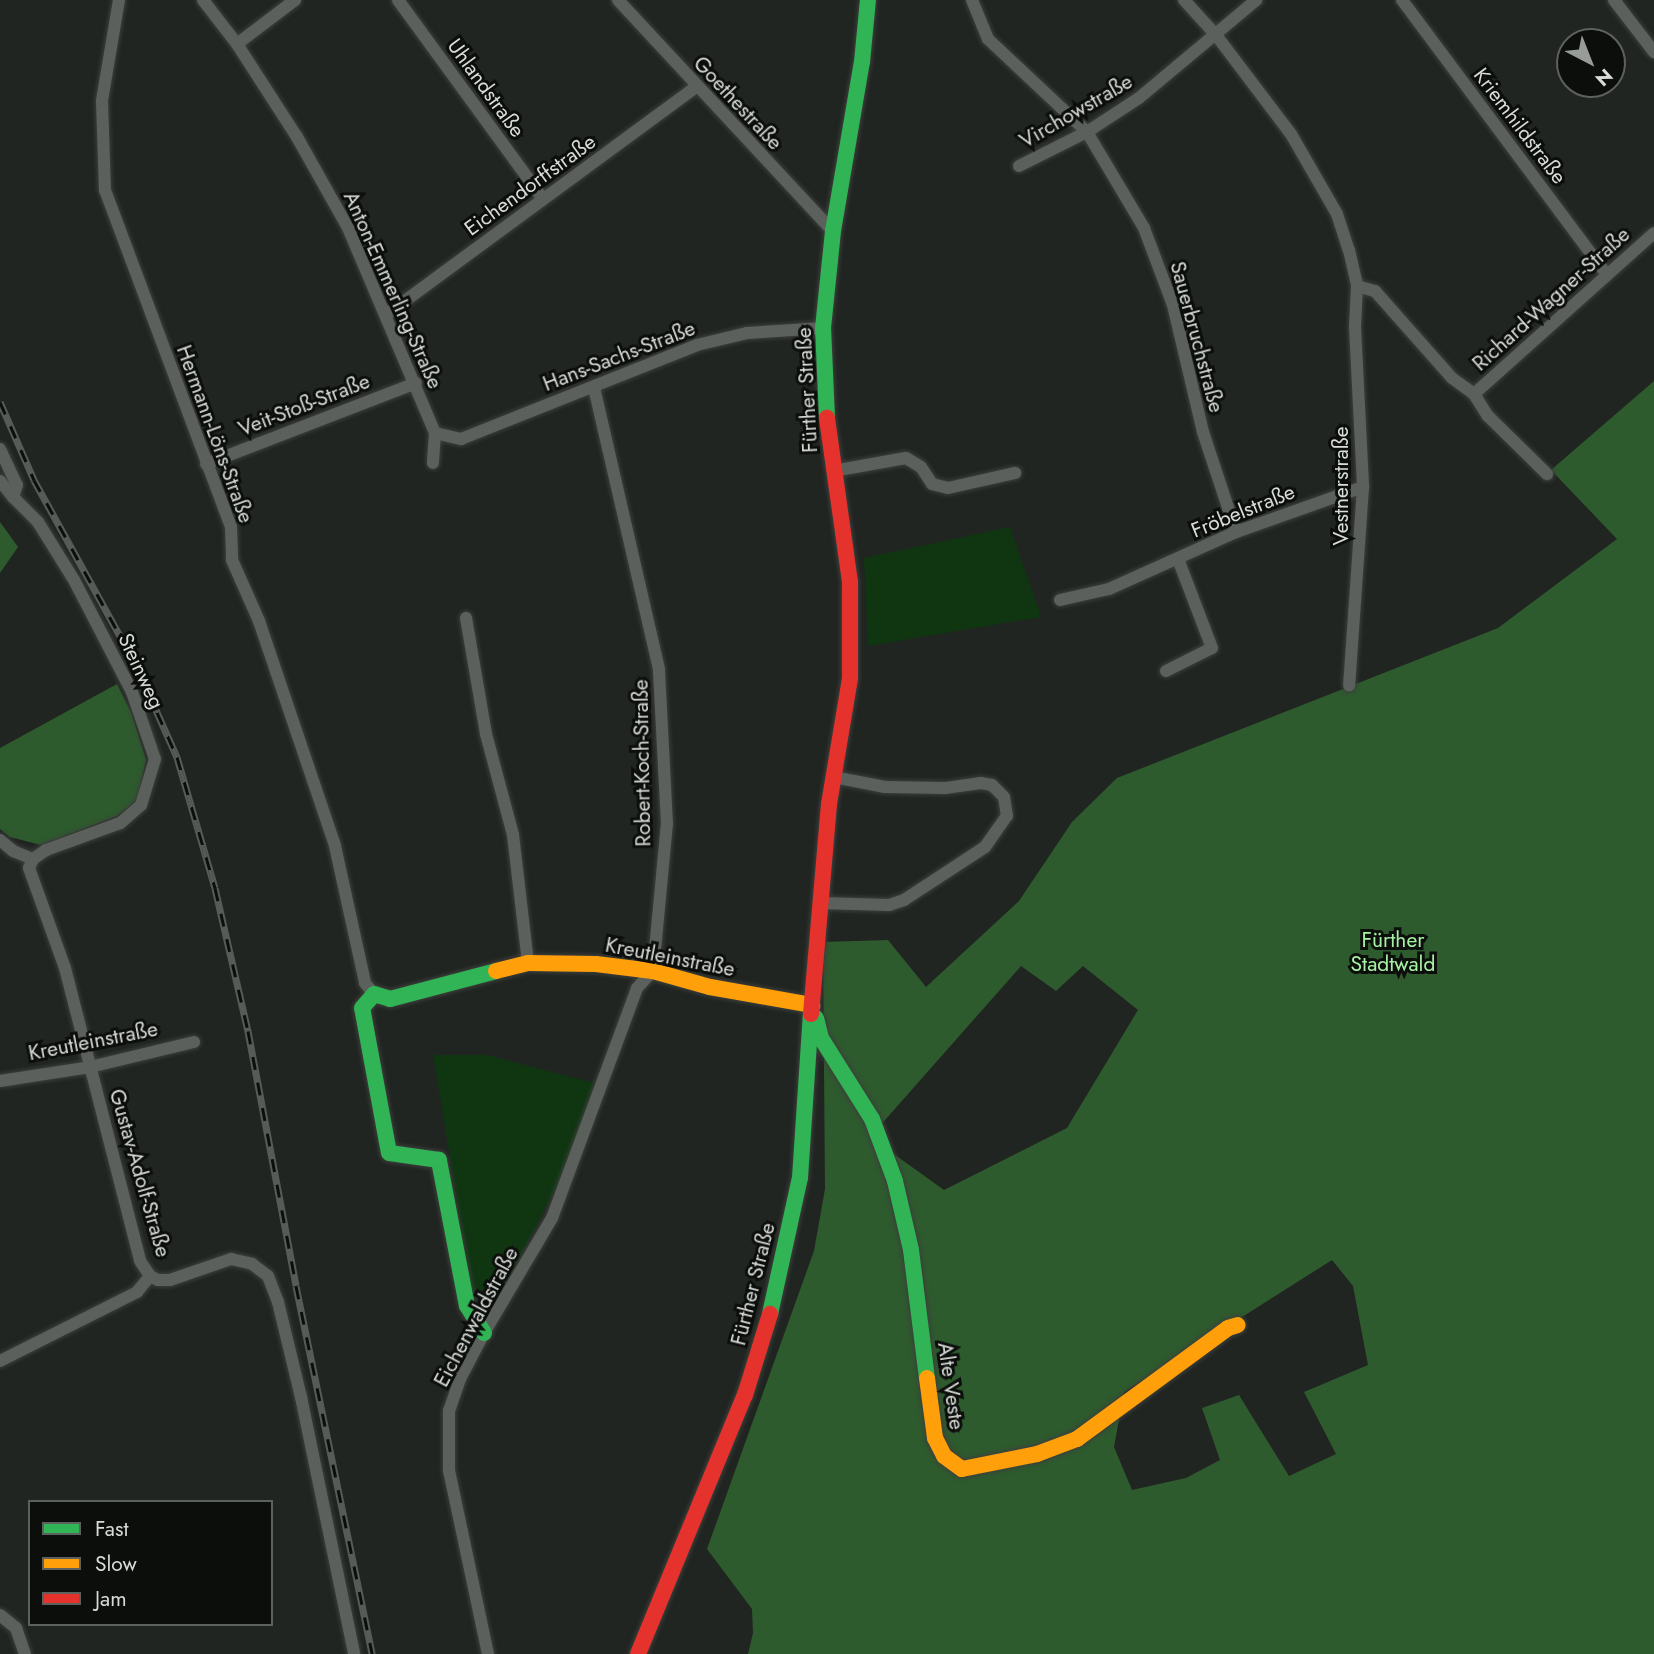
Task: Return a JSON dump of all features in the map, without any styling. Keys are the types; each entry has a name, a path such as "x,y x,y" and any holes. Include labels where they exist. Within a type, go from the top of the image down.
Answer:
{"main road":[{"name":"Fürther Straße","path":"638,1654 745,1395 777,1290 800,1178 819,903 833,778 850,678 850,582 825,397 823,328 833,230 858,83 868,0"},
{"name":"Kreutleinstraße","path":"374,995 390,999 528,963 596,964 653,971 710,986 812,1005"},
{"path":"374,995 362,1008 388,1153 439,1160 467,1306 484,1333"},
{"name":"Alte Veste","path":"812,1005 821,1038 872,1119 895,1181 911,1250 935,1438 944,1455 962,1469 1037,1454 1077,1439 1127,1405 1228,1328 1238,1325"}],"street":[{"name":"Hermann-Löns-Straße","path":"119,0 102,101 105,190 231,527 232,560 259,621 335,846 365,983 374,995"},
{"name":"Anton-Emmerling-Straße","path":"203,0 237,44 297,137 348,228 387,314 435,433 433,463"},
{"path":"237,44 295,0"},
{"name":"Uhlandstraße","path":"398,0 543,199"},
{"name":"Goethestraße","path":"618,0 696,87 833,230"},
{"name":"Sauerbruchstraße","path":"972,0 988,39 1087,132 1149,241 1173,305 1203,432 1236,532"},
{"name":"Vestnerstraße","path":"1184,0 1216,35 1291,134 1337,214 1357,286 1355,327 1363,524 1349,686"},
{"name":"Virchowstraße","path":"1019,166 1087,132 1139,98 1256,0"},
{"name":"Kriemhildstraße","path":"1402,0 1607,275"},
{"path":"1614,0 1654,52"},
{"name":"Eichendorffstraße","path":"387,314 696,87"},
{"name":"Richard-Wagner-Straße","path":"1474,394 1654,233"},
{"path":"1357,286 1376,291 1452,378 1474,394 1488,416 1547,474"},
{"name":"Hans-Sachs-Straße","path":"435,433 461,439 697,345 747,333 823,328"},
{"name":"Veit-Stoß-Straße","path":"206,464 416,383"},
{"name":"Robert-Koch-Straße","path":"594,387 659,669 667,824 653,971 637,988 615,1052"},
{"path":"0,449 16,485 13,497"},
{"path":"833,471 906,458 921,467 932,484 948,488 1015,473"},
{"name":"Steinweg","path":"0,481 38,522 74,580 132,692 155,759 141,805 120,822 46,850 31,864"},
{"name":"Fröbelstraße","path":"1060,600 1110,589 1236,532 1363,486"},
{"name":"Fröbelstraße","path":"1166,671 1212,648 1178,559"},
{"path":"466,618 486,734 513,835 528,963"},
{"path":"819,903 889,905 904,900 985,847 1007,816 1004,797 992,785 981,783 946,788 885,787 833,778"},
{"path":"0,840 31,864"},
{"name":"Gustav-Adolf-Straße","path":"31,864 65,968 140,1261 150,1276 170,1280 231,1259 252,1264 268,1276 278,1302 301,1396 354,1654"},
{"name":"Kreutleinstraße","path":"0,1081 90,1067 194,1042"},
{"name":"Eichenwaldstraße","path":"488,1654 449,1470 449,1410 460,1380 484,1333 516,1284 552,1218 615,1052"},
{"path":"0,1361 137,1292 150,1276"},
{"path":"0,1615 16,1628 25,1654"}],"green space":[{"name":"Fürther Stadtwald","path":"1654,381 1654,1654 748,1654 753,1633 752,1609 707,1549 814,1251 825,1189 823,942 888,940 926,987 1019,901 1072,822 1117,778 1498,628 1617,539 1551,470","holes":["1021,966 1056,991 1083,966 1138,1010 1067,1128 944,1190 870,1137","1332,1260 1353,1286 1368,1365 1304,1392 1336,1454 1289,1476 1239,1395 1202,1408 1220,1460 1186,1478 1132,1490 1114,1447 1124,1392"]},
{"path":"0,522 18,547 0,573"},
{"path":"1010,527 1041,617 868,646 864,558"},
{"path":"117,684 131,712 146,760 137,800 117,816 41,845 10,837 0,829 0,748"},
{"path":"433,1055 487,1055 594,1083 568,1164 504,1289 472,1290"}],"railway":[{"path":"0,402 34,480 136,665 177,757 215,888 248,1031 296,1286 372,1654"}],"traffic: fast":[{"path":"827,418 823,328 833,231 862,62 868,0"},
{"path":"484,1333 467,1306 439,1160 389,1153 362,1008 374,994 390,999 496,971"},
{"path":"770,1314 800,1178 811,1014"},
{"path":"816,1018 821,1038 872,1119 895,1181 911,1250 927,1378"}],"traffic: slow":[{"path":"496,971 528,963 596,964 653,971 710,987 812,1005"},
{"path":"927,1378 935,1438 944,1456 962,1469 1037,1454 1077,1439 1228,1328 1238,1325"}],"traffic: jam":[{"path":"811,1014 829,804 850,678 850,582 827,418"},
{"path":"638,1654 745,1395 770,1314"}]}
